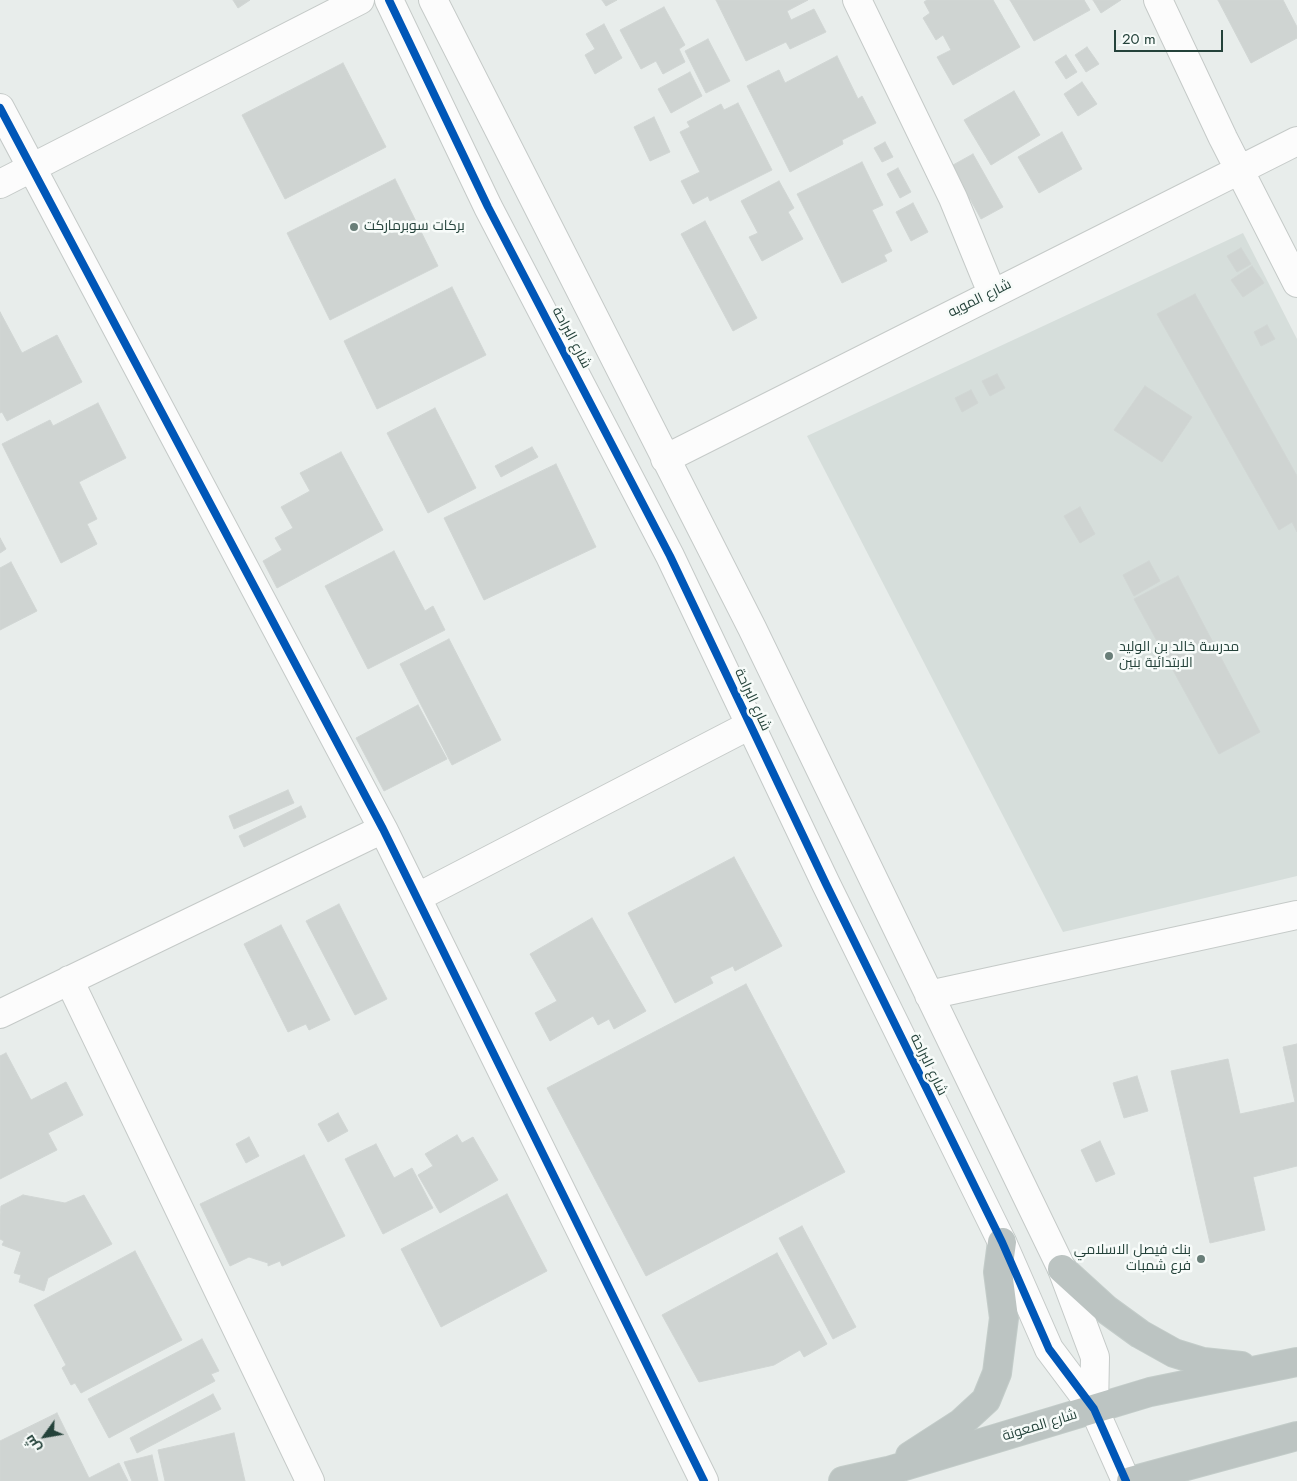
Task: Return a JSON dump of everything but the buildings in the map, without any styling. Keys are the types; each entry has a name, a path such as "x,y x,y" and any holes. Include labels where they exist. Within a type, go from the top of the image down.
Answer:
{"highway":[{"path":"888,1471 961,1423 986,1400 997,1373 1004,1318 998,1272 1002,1242"},
{"path":"1062,1270 1107,1310 1140,1334 1174,1353 1203,1362 1268,1369"},
{"name":"شارع المعونة","path":"843,1481 888,1471 1150,1392 1297,1362"},
{"path":"1131,1481 1297,1436"}],"street":[{"path":"0,184 31,170 360,0"},
{"name":"شارع البراحة","path":"389,0 488,207 670,556 826,884 1002,1242 1049,1348 1094,1409"},
{"name":"شارع البراحة","path":"433,0 752,628 1062,1270 1095,1357 1094,1409"},
{"path":"857,0 953,198 992,293"},
{"path":"1158,0 1224,138 1297,282"},
{"path":"0,108 31,170 418,897 704,1481"},
{"name":"شارع المويه","path":"665,459 1297,141"},
{"path":"418,897 750,725"},
{"path":"0,1014 383,829"},
{"path":"929,996 1297,915"},
{"path":"69,980 310,1481"},
{"path":"1094,1409 1126,1481"}],"shaded area":[{"name":"مدرسة خالد بن الوليد الابتدائية بنين","path":"1243,233 1297,339 1297,876 1063,932 807,436"}],"cycle path":[{"path":"389,0 488,207 670,556 826,884 1002,1242 1049,1349 1094,1409 1126,1481"},
{"path":"0,108 383,829 704,1481"}],"place":[{"name":"بركات سوبرماركت","path":"354,227"},
{"name":"مدرسة خالد بن الوليد الابتدائية بنين","path":"1109,656"},
{"name":"بنك فيصل الاسلامي فرع شمبات","path":"1201,1259"}]}
